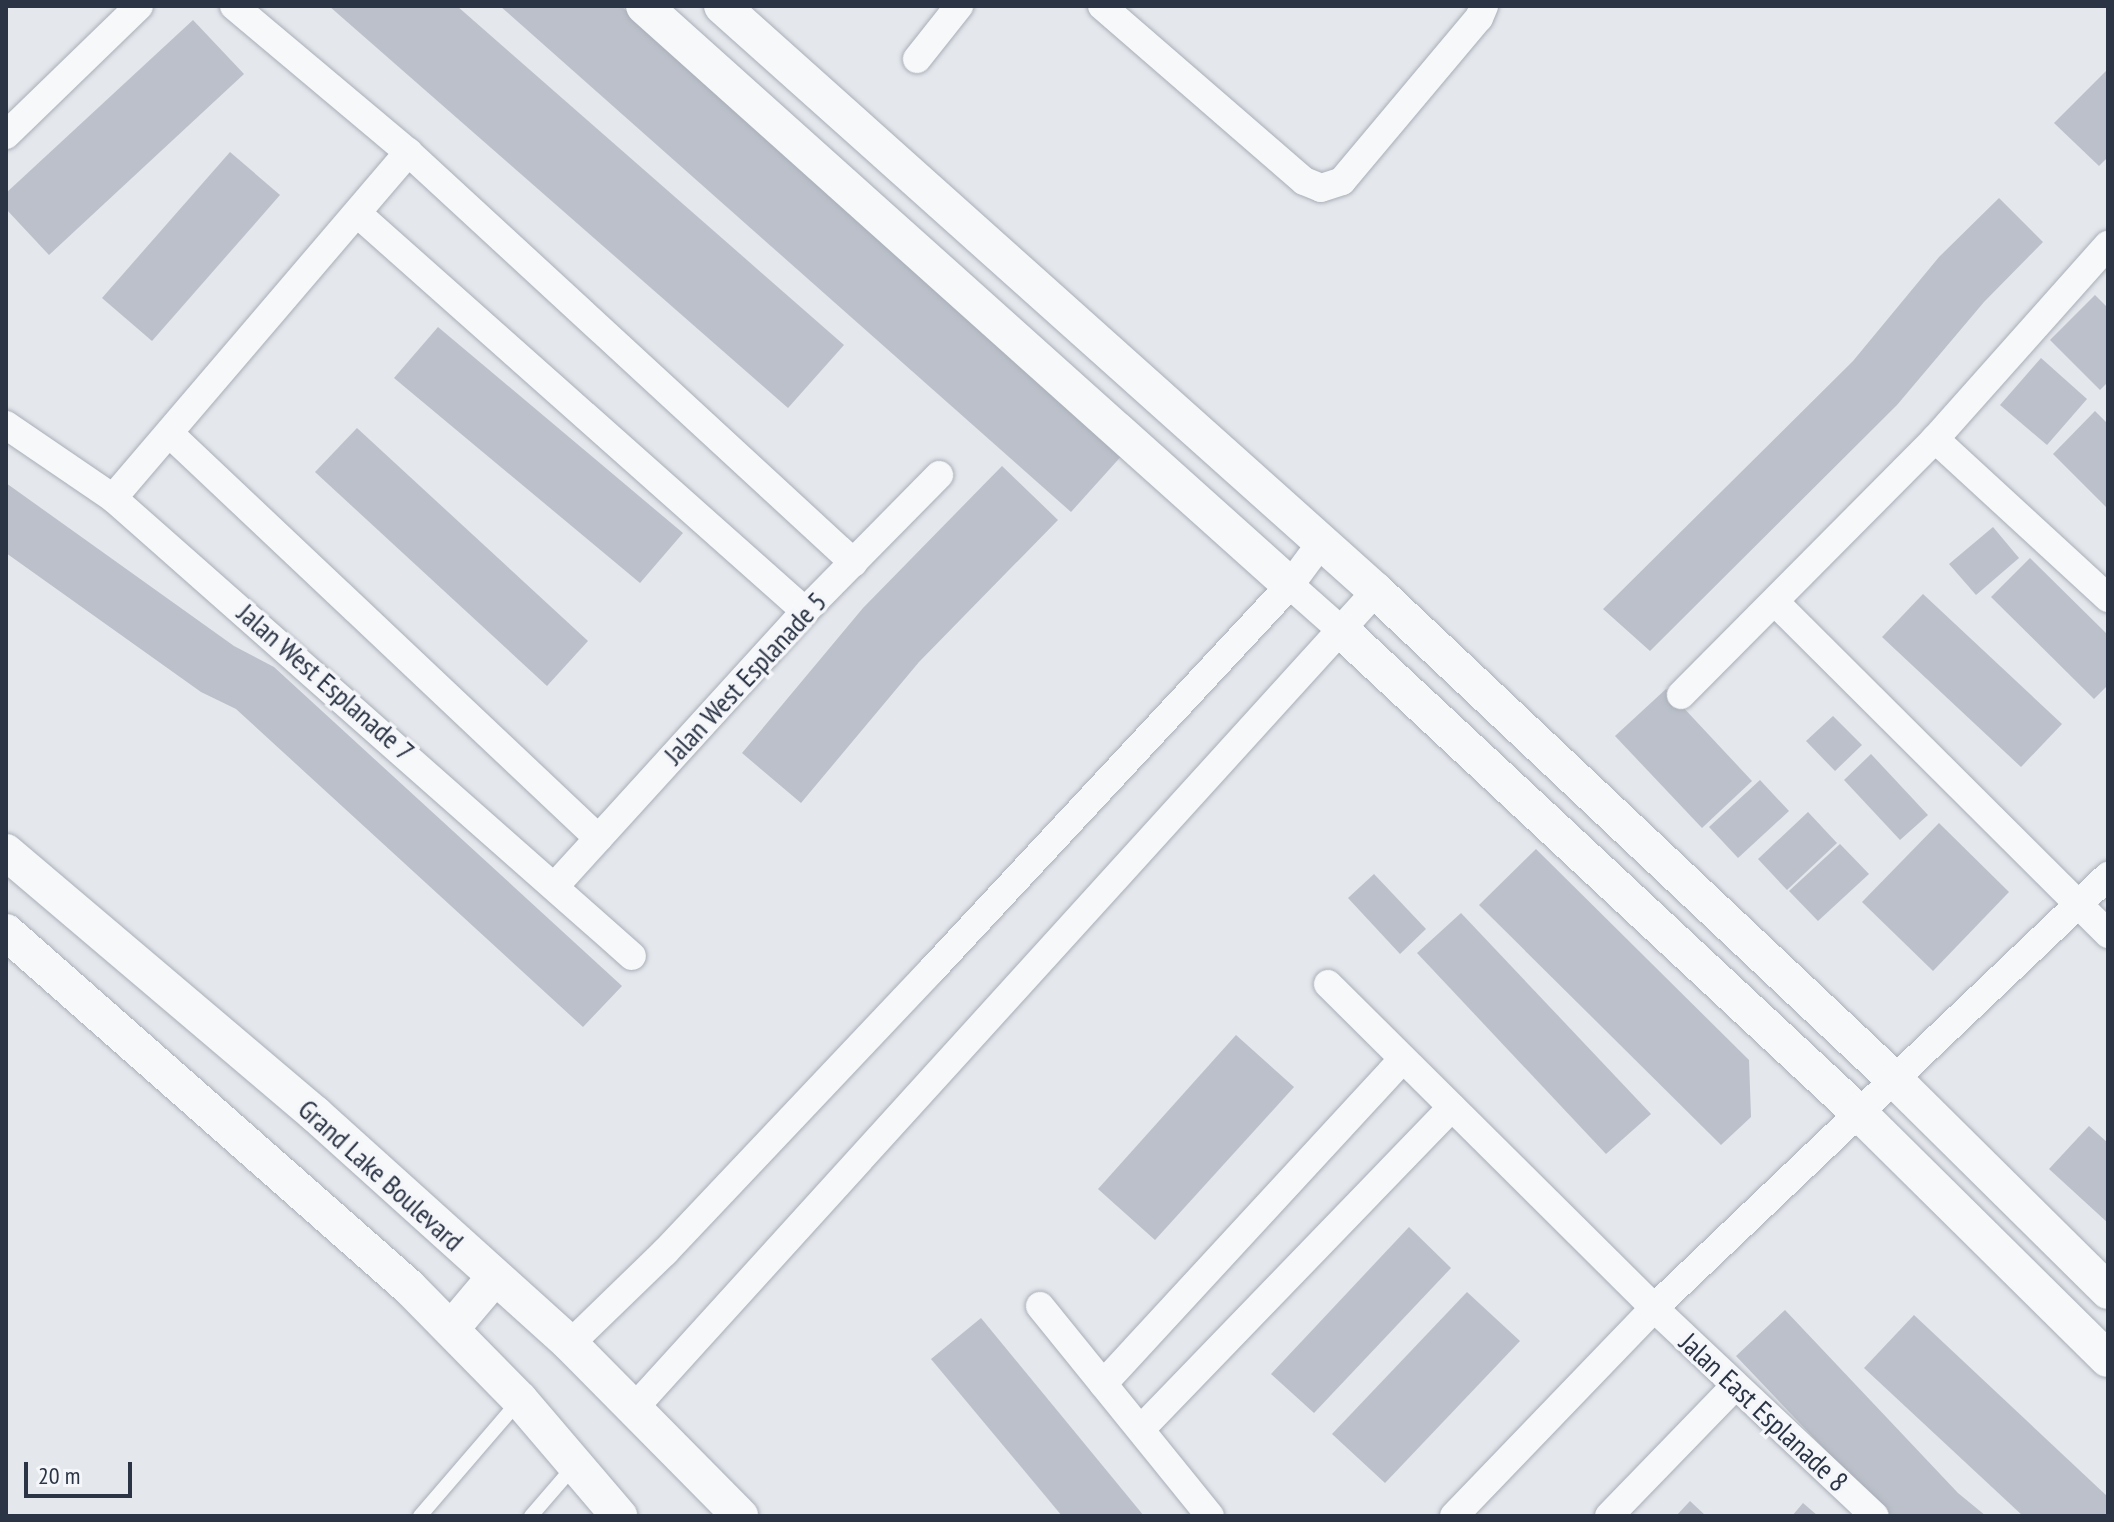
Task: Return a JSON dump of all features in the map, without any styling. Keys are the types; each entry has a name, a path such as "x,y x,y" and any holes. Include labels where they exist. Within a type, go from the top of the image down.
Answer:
{"street":[{"path":"6,135 139,6"},
{"path":"234,6 408,152 854,563"},
{"path":"644,6 1342,631 1858,1112 2108,1359"},
{"path":"722,6 1376,591 1895,1080 2108,1291"},
{"path":"917,59 959,6"},
{"path":"1102,6 1304,181 1321,188 1342,181 1479,18 1484,6"},
{"path":"113,498 408,152"},
{"path":"358,214 805,611"},
{"path":"1681,695 1776,603 2103,260"},
{"name":"Jalan West Esplanade 7","path":"6,425 113,498 632,956"},
{"path":"170,434 598,838"},
{"path":"1935,439 2108,598"},
{"name":"Jalan West Esplanade 5","path":"555,886 805,611 939,475"},
{"path":"570,1344 665,1252 1290,585 1321,543"},
{"path":"636,1406 1376,591"},
{"path":"1776,603 2108,934"},
{"name":"Grand Lake Boulevard","path":"6,852 291,1094 570,1344 636,1406 722,1510"},
{"path":"1454,1516 1654,1308 2108,876"},
{"path":"6,932 303,1189 451,1329 520,1400 619,1516"},
{"name":"Jalan East Esplanade 8","path":"1328,984 1654,1308 1875,1516"},
{"path":"1103,1384 1403,1059"},
{"path":"1142,1428 1452,1107"},
{"path":"451,1329 495,1277"},
{"path":"1040,1306 1142,1428 1210,1516"},
{"path":"1609,1516 1735,1386"}],"lane":[{"path":"420,1516 520,1400"},
{"path":"531,1516 576,1465"}],"building":[{"path":"329,6 457,6 844,345 788,408"},
{"path":"500,6 621,6 1125,452 1071,512"},
{"path":"193,20 244,74 49,255 6,209 6,193"},
{"path":"2108,69 2108,157 2099,166 2054,123"},
{"path":"230,152 280,195 152,341 102,298"},
{"path":"1999,198 2043,242 1984,302 1897,405 1650,651 1603,609 1853,361 1939,257"},
{"path":"2095,295 2108,308 2108,382 2100,390 2050,340"},
{"path":"438,327 683,533 640,583 394,378"},
{"path":"2041,358 2087,399 2047,445 2000,405"},
{"path":"2095,411 2108,424 2108,509 2053,454"},
{"path":"357,428 588,641 547,686 315,472"},
{"path":"1002,466 1058,520 919,662 801,803 742,753 863,608"},
{"path":"6,483 234,646 274,667 622,986 583,1027 236,709 201,692 6,553"},
{"path":"1993,527 2019,558 1976,595 1949,564"},
{"path":"2030,558 2108,635 2108,685 2094,699 1991,597"},
{"path":"1923,594 2062,724 2021,767 1882,637"},
{"path":"1666,689 1752,781 1702,828 1615,736"},
{"path":"1833,716 1862,745 1835,771 1806,741"},
{"path":"1871,754 1928,815 1900,840 1844,780"},
{"path":"1760,780 1789,811 1738,858 1709,827"},
{"path":"1808,812 1837,843 1787,890 1758,859"},
{"path":"1939,823 2009,892 1933,971 1862,902"},
{"path":"1840,844 1869,874 1818,921 1789,891"},
{"path":"1536,849 1749,1060 1751,1117 1721,1145 1479,905"},
{"path":"1374,874 1426,929 1400,954 1348,898"},
{"path":"1461,913 1651,1114 1606,1154 1417,953"},
{"path":"1236,1035 1294,1087 1155,1240 1098,1189"},
{"path":"2089,1126 2108,1143 2108,1223 2049,1169"},
{"path":"1409,1227 1451,1268 1314,1413 1271,1374"},
{"path":"1467,1292 1520,1341 1385,1483 1332,1434"},
{"path":"1785,1310 1958,1493 1986,1516 1888,1516 1736,1356"},
{"path":"1914,1315 2108,1497 2108,1516 2023,1516 1864,1368"},
{"path":"981,1318 1144,1516 1062,1516 931,1359"},
{"path":"1690,1501 1706,1516 1676,1516"},
{"path":"1803,1503 1818,1516 1792,1516"}]}
